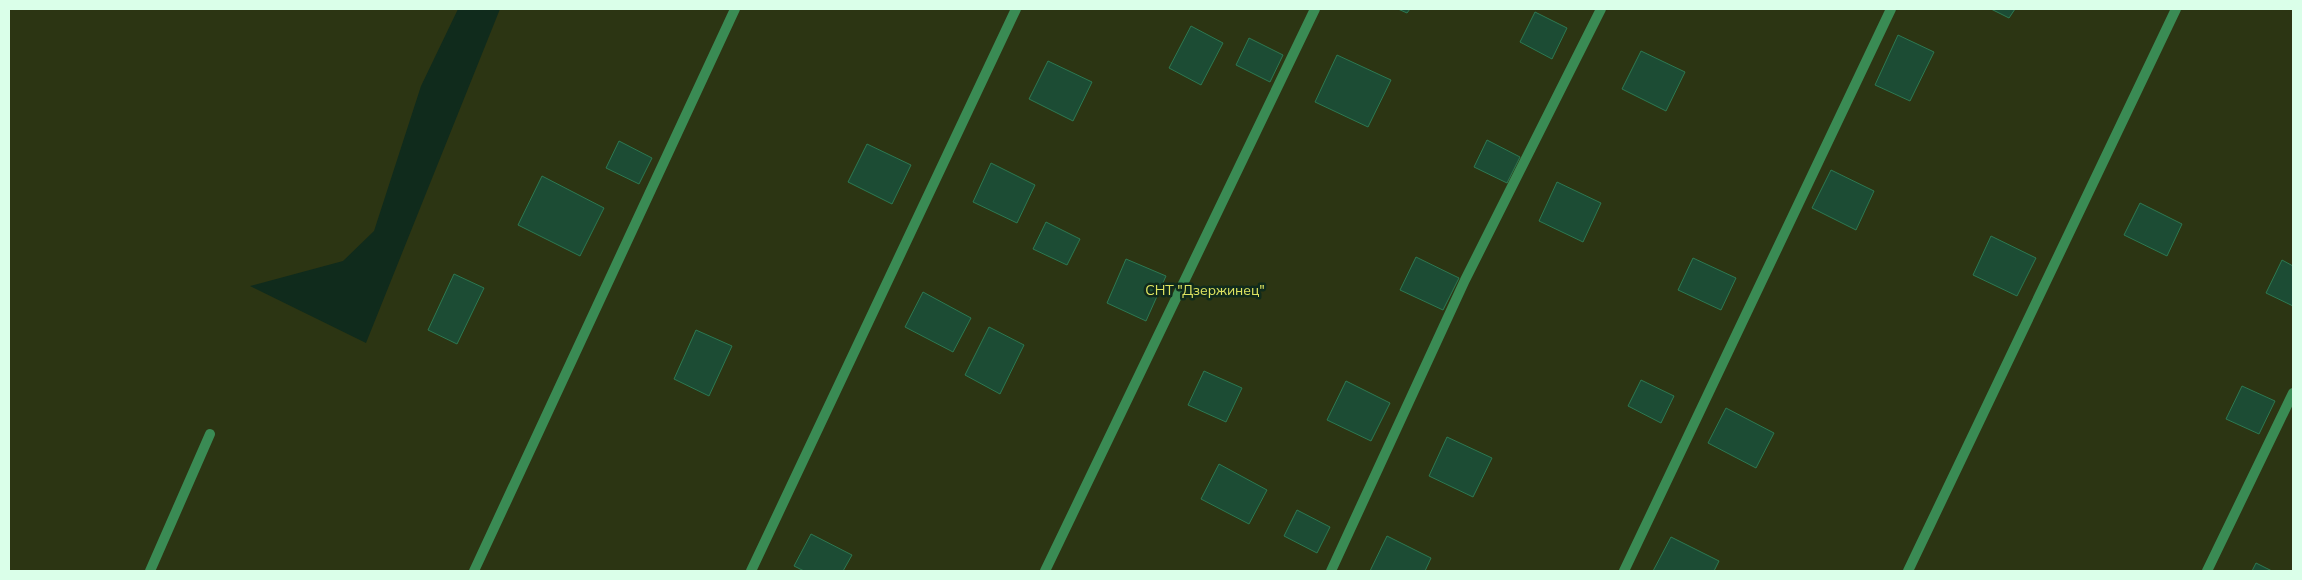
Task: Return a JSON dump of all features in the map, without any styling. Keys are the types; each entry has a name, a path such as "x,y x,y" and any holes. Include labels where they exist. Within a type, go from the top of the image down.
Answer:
{"street":[{"path":"474,571 735,9"},
{"path":"751,571 1016,9"},
{"path":"1045,571 1315,9"},
{"path":"1331,571 1465,280 1600,9"},
{"path":"1624,571 1891,9"},
{"path":"1908,571 2176,9"},
{"path":"2207,571 2293,393"},
{"path":"150,571 210,434"}],"green space":[{"name":"СНТ \"Дзержинец\"","path":"9,9 458,9 421,86 374,231 343,261 250,286 366,343 500,9 2293,9 2293,571 9,571"}],"building":[{"path":"1398,9 1410,9 1407,13"},
{"path":"1991,9 2015,9 2009,18"},
{"path":"1535,12 1567,28 1552,59 1520,42"},
{"path":"1191,26 1223,43 1201,85 1169,68"},
{"path":"1898,35 1934,52 1910,101 1875,85"},
{"path":"1249,38 1283,55 1270,82 1236,65"},
{"path":"1641,51 1685,72 1666,111 1622,89"},
{"path":"1337,55 1391,80 1368,127 1315,102"},
{"path":"1048,61 1092,82 1073,121 1029,99"},
{"path":"1487,140 1520,157 1507,183 1474,167"},
{"path":"619,141 652,158 639,184 606,168"},
{"path":"867,144 911,165 892,204 848,182"},
{"path":"991,163 1035,185 1017,223 973,202"},
{"path":"1831,170 1874,191 1856,230 1812,208"},
{"path":"542,176 604,208 580,256 518,225"},
{"path":"1557,182 1601,203 1583,242 1539,221"},
{"path":"2140,203 2182,224 2167,256 2124,235"},
{"path":"1046,222 1080,239 1067,265 1033,249"},
{"path":"1991,236 2036,258 2017,296 1973,275"},
{"path":"1416,257 1459,278 1443,310 1400,290"},
{"path":"1693,258 1736,278 1721,310 1678,290"},
{"path":"1126,259 1166,276 1146,321 1107,303"},
{"path":"2282,260 2293,266 2293,306 2266,293"},
{"path":"454,274 484,288 457,344 428,330"},
{"path":"923,292 971,318 953,352 905,327"},
{"path":"989,327 1024,345 1000,394 965,375"},
{"path":"696,330 732,346 709,396 674,379"},
{"path":"1204,371 1242,388 1226,422 1188,405"},
{"path":"1641,380 1674,396 1661,423 1628,406"},
{"path":"1346,381 1390,403 1371,441 1327,420"},
{"path":"2242,386 2275,401 2259,434 2226,419"},
{"path":"1726,408 1774,433 1756,468 1708,443"},
{"path":"1447,437 1492,458 1473,497 1429,476"},
{"path":"1219,464 1267,490 1249,524 1201,499"},
{"path":"1297,510 1330,527 1317,553 1284,536"},
{"path":"811,534 852,555 843,571 804,571 794,566"},
{"path":"1387,536 1431,558 1425,571 1370,571"},
{"path":"1671,537 1719,561 1714,571 1653,571"},
{"path":"2256,563 2272,571 2252,571"}]}
